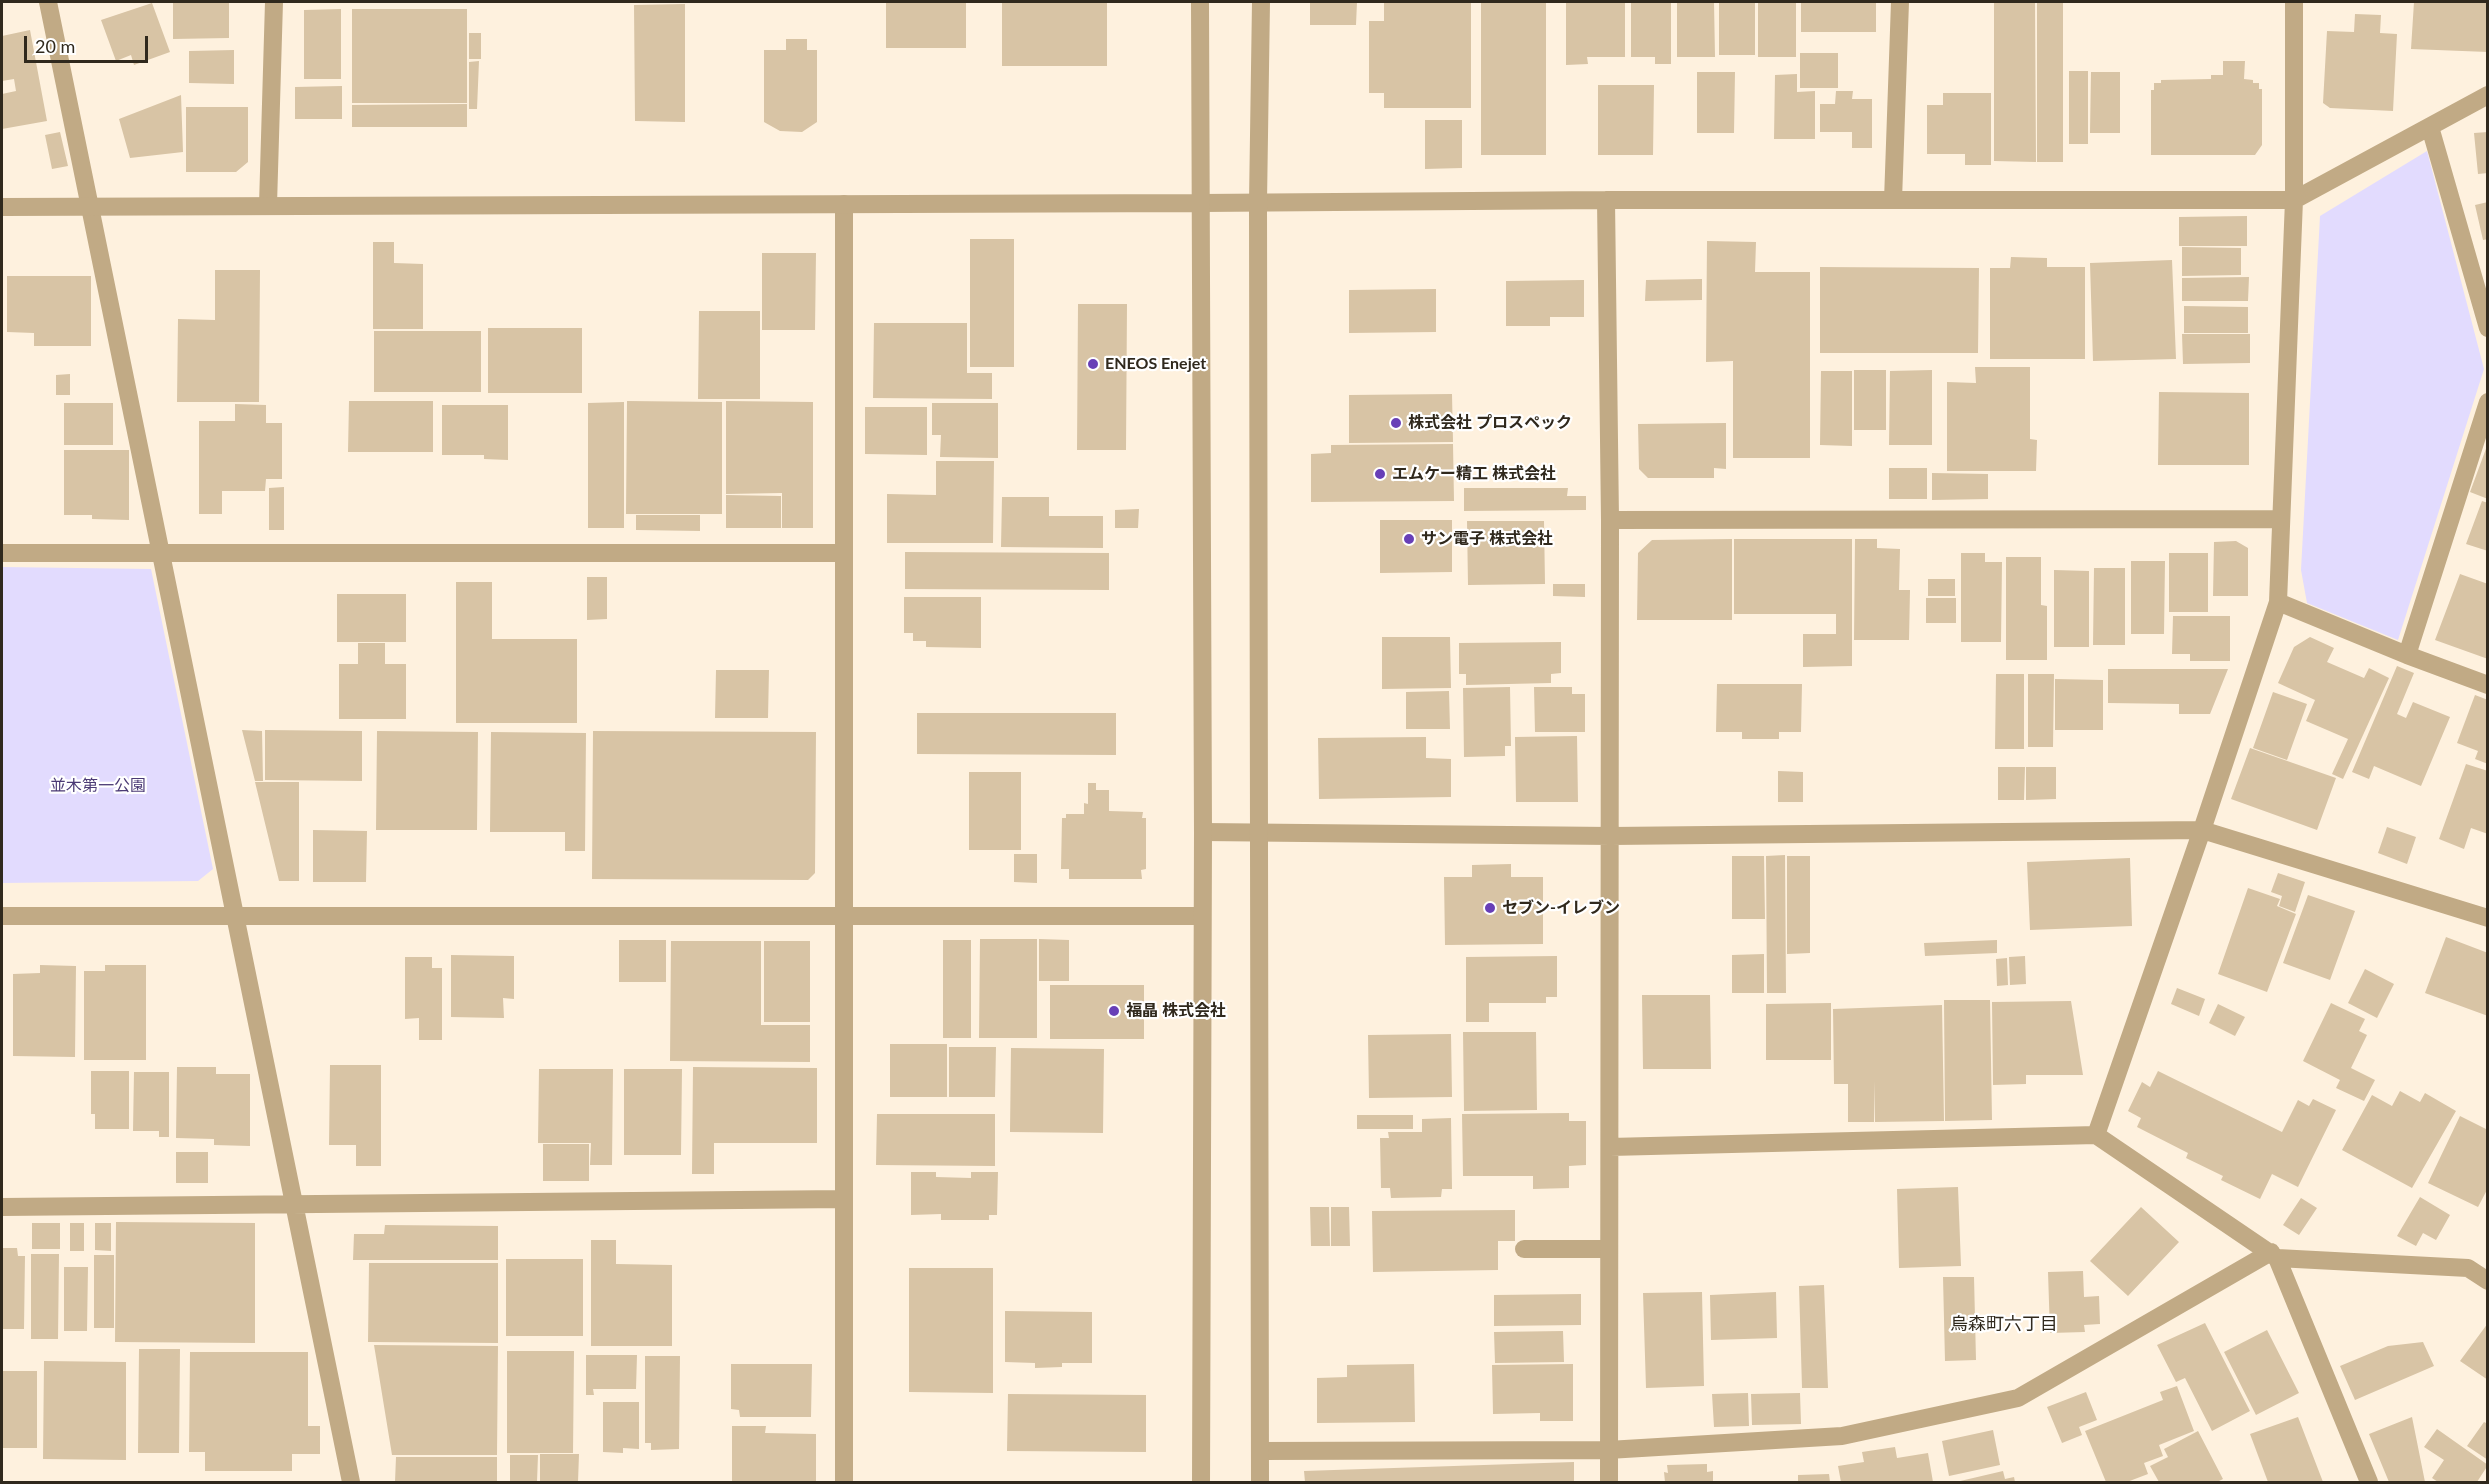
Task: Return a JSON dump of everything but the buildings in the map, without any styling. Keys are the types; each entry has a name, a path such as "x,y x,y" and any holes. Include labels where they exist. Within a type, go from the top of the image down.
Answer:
{"street":[{"path":"48,2 351,1482"},
{"path":"268,205 274,2"},
{"path":"1200,2 1203,832 1201,1482"},
{"path":"1260,1482 1258,202 1261,2"},
{"path":"1893,200 1900,2"},
{"path":"2096,1134 2202,830 2278,602 2294,200 2294,2"},
{"path":"2,207 1606,200 2294,200 2487,95"},
{"path":"2430,126 2487,328"},
{"path":"1606,200 1611,836 1609,1482"},
{"path":"844,204 844,1482"},
{"path":"2406,655 2487,402"},
{"path":"1610,520 2281,519"},
{"path":"2,553 844,553"},
{"path":"2278,602 2406,655 2487,685"},
{"path":"1203,832 1611,836 2202,830 2487,918"},
{"path":"2,916 1202,916"},
{"path":"1610,1148 2096,1134 2274,1255 2468,1268 2487,1281"},
{"path":"2,1207 844,1199"},
{"path":"1524,1250 1609,1249"},
{"path":"1260,1451 1608,1450 1842,1436 2018,1398 2274,1255"},
{"path":"2274,1255 2369,1482"}],"green space":[{"path":"2427,151 2484,369 2398,640 2307,603 2301,570 2320,216"},
{"name":"並木第一公園","path":"2,567 151,569 213,869 198,881 2,883"}],"place":[{"name":"ENEOS Enejet","path":"1093,364"},
{"name":"株式会社 プロスペック","path":"1396,423"},
{"name":"エムケー精工 株式会社","path":"1380,474"},
{"name":"サン電子 株式会社","path":"1409,539"},
{"name":"セブン-イレブン","path":"1490,908"},
{"name":"福晶 株式会社","path":"1114,1011"}],"district":[{"name":"烏森町六丁目","path":"2004,1324"}]}
